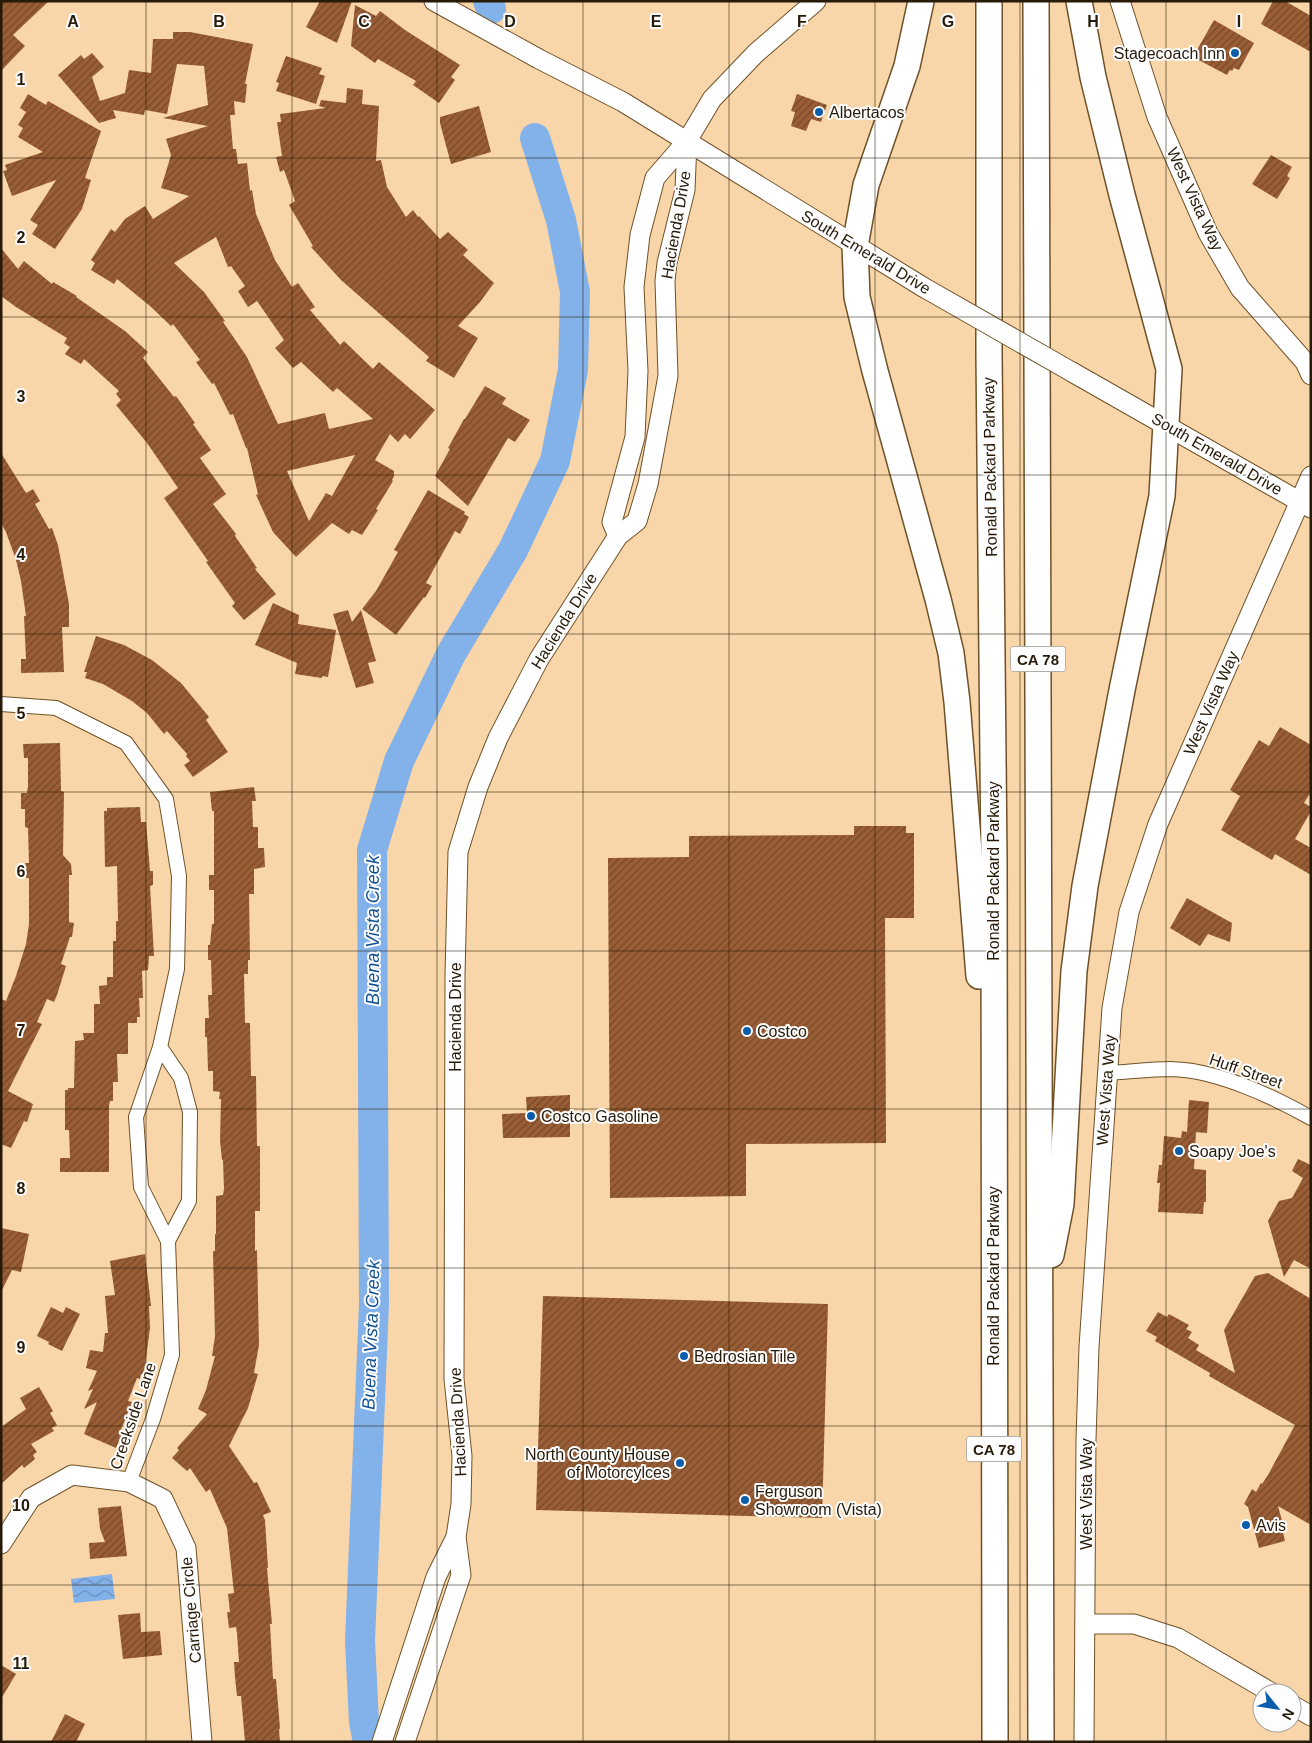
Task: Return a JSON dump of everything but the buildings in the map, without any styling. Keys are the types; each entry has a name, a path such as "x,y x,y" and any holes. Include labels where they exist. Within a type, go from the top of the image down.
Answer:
{"highway":[{"path":"920,1 906,66 866,186 855,246 857,296 875,371 951,653 957,702 993,1156"},
{"name":"Ronald Packard Parkway","path":"989,1 989,353 994,860 995,1742"},
{"name":"CA 78","path":"1036,1 1041,1742"},
{"path":"1040,1317 1061,1204 1074,971 1085,886 1122,690 1162,496 1170,369 1125,204 1096,86 1079,1"}],"main road":[{"name":"South Emerald Drive","path":"434,1 539,59 624,102 924,287 1305,505"},
{"name":"Hacienda Drive","path":"618,536 612,522 635,437 638,371 634,287 640,235 655,178 687,141 712,99 756,53 816,1"},
{"name":"West Vista Way","path":"1120,1 1157,117 1208,233 1240,288 1305,362 1311,375"},
{"name":"Hacienda Drive","path":"405,1742 461,1575 456,1537 461,1504 462,1466 454,1379 455,975 458,852 478,787 498,738 541,656 618,536 637,521 648,484 668,376 665,281 667,263 684,190 687,141"},
{"name":"West Vista Way","path":"1084,1742 1086,1439 1089,1347 1106,1073 1112,1008 1129,912 1158,824 1305,505 1311,476"},
{"name":"Carriage Circle","path":"1,1544 31,1498 72,1475 129,1482 163,1499 186,1548 202,1742"},
{"name":"Hacienda Drive","path":"382,1742 436,1577 456,1537"},
{"path":"1085,1624 1134,1624 1178,1638 1255,1683"}],"street":[{"name":"Creekside Lane","path":"1,704 56,708 126,743 166,799 179,876 177,969 160,1048 136,1117 141,1187 168,1241 172,1355 153,1419 129,1482"},
{"name":"Creekside Lane","path":"160,1048 181,1078 190,1112 189,1201 168,1241"},
{"name":"Huff Street","path":"1106,1073 1172,1069 1218,1077 1281,1101 1311,1118"}],"water":[{"path":"112,1574 115,1599 74,1603 71,1579"}],"waterway":[{"name":"Buena Vista Creek","path":"488,1 491,9"},
{"name":"Buena Vista Creek","path":"368,1742 364,1722 360,1641 374,1304 372,850 399,761 451,654 513,550 555,461 573,370 575,292 561,220 535,138"}],"place":[{"name":"Stagecoach Inn","path":"1235,53"},
{"name":"Albertacos","path":"819,112"},
{"name":"Costco","path":"747,1031"},
{"name":"Costco Gasoline","path":"531,1116"},
{"name":"Soapy Joe's","path":"1179,1151"},
{"name":"Bedrosian Tile","path":"684,1356"},
{"name":"North County House of Motorcylces","path":"680,1463"},
{"name":"Ferguson Showroom (Vista)","path":"745,1500"},
{"name":"Avis","path":"1246,1525"}]}
